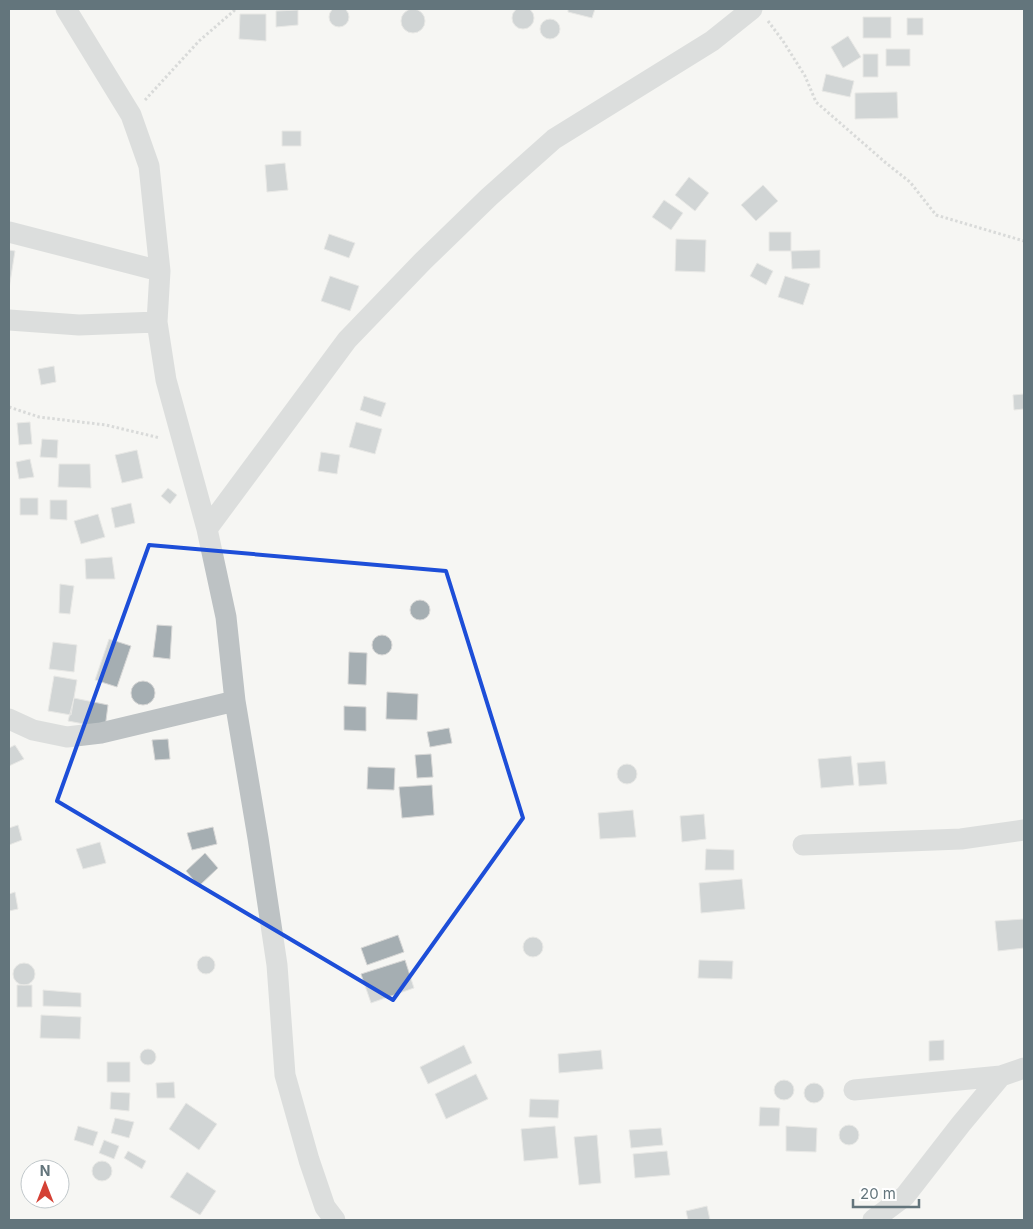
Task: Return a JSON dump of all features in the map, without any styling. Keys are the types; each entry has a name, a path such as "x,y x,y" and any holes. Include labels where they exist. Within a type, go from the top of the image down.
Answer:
{"street":[{"path":"66,9 131,115 149,166 160,271 157,322 166,380 196,484 226,617 235,701 277,965 285,1075 309,1160 325,1207 335,1220"},
{"path":"207,529 347,340 488,197 554,139 758,12"},
{"path":"9,232 160,271"},
{"path":"9,320 79,325 157,322"},
{"path":"9,719 33,730 67,736 101,733 235,701"},
{"path":"803,845 962,839 1024,830"},
{"path":"854,1090 1001,1076 1024,1068"},
{"path":"873,1220 905,1196 1001,1076"}],"path":[{"path":"131,115 199,41 236,9"},
{"path":"758,12 783,40 805,76 816,102 910,182 936,216 1024,241"},
{"path":"9,406 39,417 106,425 183,443"}],"highlighted area":[{"path":"149,545 446,571 523,818 393,1000 57,801"}],"building":[{"path":"339,7 346,10 349,17 346,24 339,27 332,24 329,17 332,10"},
{"path":"523,7 531,10 534,18 531,26 523,29 515,26 512,18 515,10"},
{"path":"413,9 418,10 424,16 424,26 418,32 413,33 408,32 402,26 401,21 402,16 408,10"},
{"path":"568,9 595,9 592,18 568,12"},
{"path":"298,10 298,25 276,27 276,11"},
{"path":"240,14 266,14 266,41 239,39"},
{"path":"863,17 891,17 891,38 863,38"},
{"path":"907,18 923,18 923,35 907,35"},
{"path":"546,19 554,19 560,25 560,33 554,39 546,39 540,33 540,25"},
{"path":"848,36 861,57 843,68 831,47"},
{"path":"886,49 910,49 910,66 886,66"},
{"path":"863,54 878,54 878,77 863,77"},
{"path":"826,74 854,81 850,97 822,91"},
{"path":"897,92 898,118 855,119 855,93"},
{"path":"282,131 301,131 301,146 282,146"},
{"path":"285,163 288,190 267,192 265,165"},
{"path":"689,177 709,193 695,211 675,195"},
{"path":"763,185 778,201 756,221 741,205"},
{"path":"664,200 683,213 671,230 652,217"},
{"path":"769,232 791,232 791,251 769,251"},
{"path":"329,234 355,243 349,258 324,249"},
{"path":"676,239 706,240 705,272 675,271"},
{"path":"9,250 15,251 9,289"},
{"path":"820,250 820,268 792,269 791,251"},
{"path":"757,263 773,271 766,285 750,276"},
{"path":"330,276 359,286 350,311 321,301"},
{"path":"785,276 810,284 803,305 778,297"},
{"path":"54,366 56,382 41,385 38,369"},
{"path":"1024,394 1024,409 1014,410 1013,395"},
{"path":"364,396 386,403 381,417 360,410"},
{"path":"30,422 32,444 19,445 17,423"},
{"path":"356,422 382,429 375,454 349,447"},
{"path":"42,439 58,440 57,458 40,457"},
{"path":"137,450 143,478 122,483 115,455"},
{"path":"321,452 340,455 337,474 318,471"},
{"path":"30,459 34,477 19,479 16,462"},
{"path":"59,464 90,464 91,488 58,487"},
{"path":"168,488 177,495 170,504 161,496"},
{"path":"20,498 38,498 38,515 20,515"},
{"path":"50,500 67,500 67,520 50,519"},
{"path":"131,503 135,523 115,528 111,508"},
{"path":"98,514 105,537 81,544 74,521"},
{"path":"112,557 115,579 86,579 85,559"},
{"path":"60,584 74,586 70,614 59,613"},
{"path":"420,600 427,603 430,610 427,617 420,620 413,617 410,610 413,603"},
{"path":"157,625 172,626 170,659 153,657"},
{"path":"382,635 389,638 392,645 389,652 382,655 375,652 372,645 375,638"},
{"path":"109,639 131,646 117,687 95,680"},
{"path":"53,642 77,645 74,672 49,669"},
{"path":"349,652 367,653 366,685 348,684"},
{"path":"54,676 77,680 71,715 48,711"},
{"path":"143,681 148,682 154,688 154,698 148,704 143,705 138,704 132,698 131,693 132,688 138,682"},
{"path":"387,692 418,694 417,720 386,719"},
{"path":"74,698 108,705 105,728 68,721"},
{"path":"344,706 366,707 366,731 344,730"},
{"path":"449,728 452,743 430,747 427,732"},
{"path":"168,739 170,759 155,760 152,740"},
{"path":"15,745 24,759 9,766 9,748"},
{"path":"431,754 433,777 417,778 415,755"},
{"path":"851,756 854,785 821,788 818,759"},
{"path":"885,761 887,784 859,786 857,763"},
{"path":"627,764 634,767 637,774 634,781 627,784 620,781 617,774 620,767"},
{"path":"368,767 395,768 394,790 367,789"},
{"path":"432,785 434,815 402,818 399,787"},
{"path":"633,810 636,837 600,839 598,813"},
{"path":"704,814 706,839 682,842 680,816"},
{"path":"18,825 22,840 9,845 9,828"},
{"path":"213,827 217,844 192,850 187,833"},
{"path":"100,842 106,863 83,869 76,849"},
{"path":"706,849 734,850 734,870 705,870"},
{"path":"205,853 218,868 199,886 186,871"},
{"path":"742,879 745,909 701,913 699,883"},
{"path":"15,892 18,909 9,911 9,894"},
{"path":"1024,919 1024,948 998,951 995,921"},
{"path":"398,935 404,952 367,965 361,948"},
{"path":"533,937 540,940 543,947 540,954 533,957 526,954 523,947 526,940"},
{"path":"206,956 212,959 215,965 212,971 206,974 200,971 197,965 200,959"},
{"path":"405,960 414,988 371,1003 361,974"},
{"path":"699,960 733,961 732,979 698,978"},
{"path":"24,963 32,966 35,974 32,982 24,985 16,982 13,974 16,966"},
{"path":"17,985 32,985 32,1007 17,1007"},
{"path":"43,990 81,993 81,1007 43,1006"},
{"path":"41,1015 81,1017 80,1039 40,1038"},
{"path":"944,1040 944,1060 929,1061 929,1041"},
{"path":"464,1045 472,1063 428,1084 420,1067"},
{"path":"148,1049 156,1057 148,1065 140,1057"},
{"path":"601,1050 603,1069 559,1073 558,1054"},
{"path":"107,1062 130,1062 130,1082 107,1082"},
{"path":"476,1074 488,1099 446,1119 435,1094"},
{"path":"784,1080 791,1083 794,1090 791,1097 784,1100 777,1097 774,1090 777,1083"},
{"path":"174,1082 175,1098 157,1098 156,1083"},
{"path":"814,1083 821,1086 824,1093 821,1100 814,1103 807,1100 804,1093 807,1086"},
{"path":"111,1092 130,1093 129,1111 110,1109"},
{"path":"530,1099 559,1100 558,1118 529,1117"},
{"path":"186,1103 217,1124 199,1150 169,1129"},
{"path":"760,1107 780,1108 779,1126 759,1126"},
{"path":"115,1118 134,1122 129,1138 111,1133"},
{"path":"849,1125 856,1128 859,1135 856,1142 849,1145 842,1142 839,1135 842,1128"},
{"path":"78,1126 98,1132 93,1146 74,1140"},
{"path":"555,1126 558,1158 524,1161 521,1129"},
{"path":"786,1126 817,1128 816,1152 786,1151"},
{"path":"661,1128 663,1145 631,1148 629,1130"},
{"path":"597,1135 601,1183 579,1185 574,1137"},
{"path":"104,1140 119,1146 114,1159 99,1153"},
{"path":"128,1151 146,1161 142,1169 124,1158"},
{"path":"667,1151 670,1175 635,1178 633,1154"},
{"path":"102,1161 109,1164 112,1171 109,1178 102,1181 95,1178 92,1171 95,1164"},
{"path":"187,1172 216,1191 200,1215 170,1197"},
{"path":"707,1206 710,1220 688,1220 686,1211"}]}
